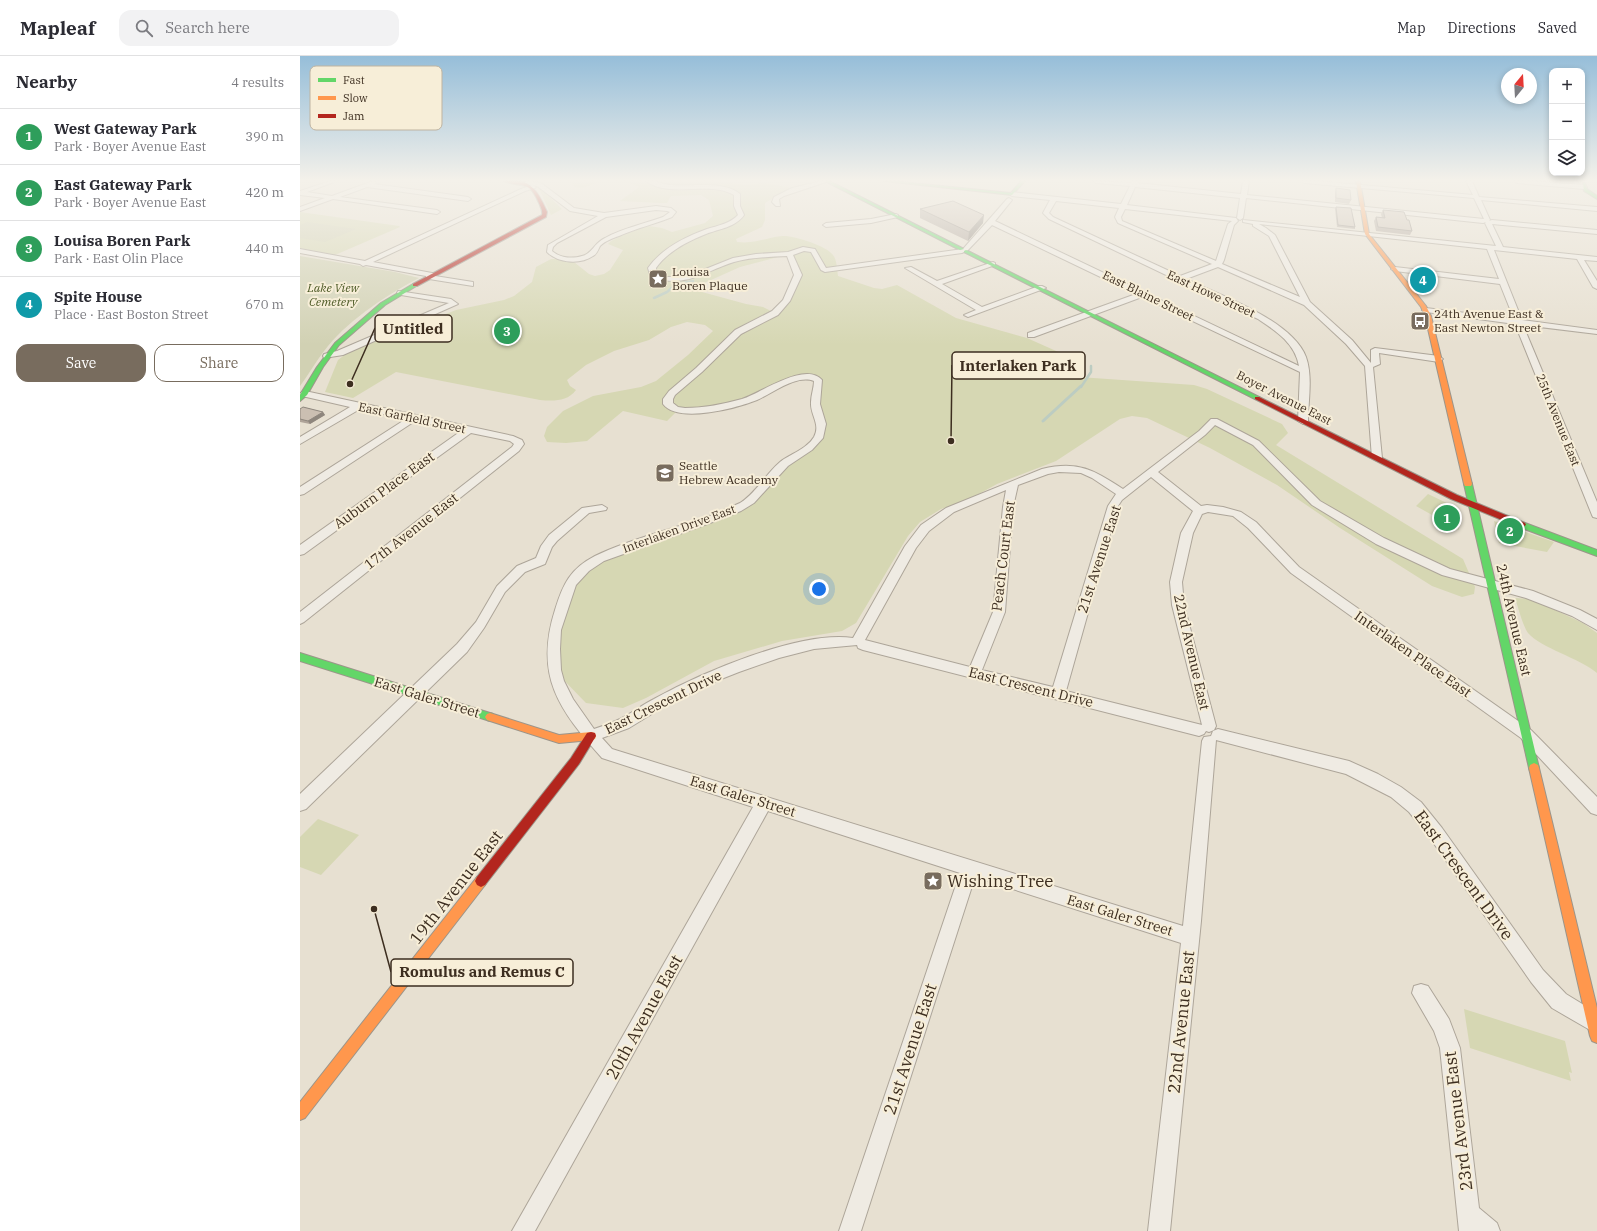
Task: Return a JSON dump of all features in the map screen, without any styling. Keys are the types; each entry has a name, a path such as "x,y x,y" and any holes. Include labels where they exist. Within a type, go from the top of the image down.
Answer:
{"street":[{"path":"363,264 424,236"},
{"path":"303,397 327,356 337,344 368,315 401,293 507,236"},
{"path":"566,236 555,242 550,248 550,253 564,258 587,256 593,254 599,244 614,236"},
{"path":"696,236 675,247 653,266 652,271 654,276 666,279 681,279 701,274 733,260 756,256 789,254 804,249 813,250 823,269 964,250 978,236"},
{"name":"Boyer Avenue East","path":"936,236 1473,506 1597,553"},
{"name":"East Blaine Street","path":"1020,236 1304,371"},
{"name":"East Howe Street","path":"1089,236 1261,317 1281,332 1297,348 1303,359 1303,420"},
{"path":"1151,236 1307,303 1349,342 1369,366 1377,458"},
{"path":"1179,279 1217,264 1221,260 1228,236"},
{"path":"1272,236 1307,303"},
{"name":"24th Avenue East","path":"1368,236 1426,310 1439,359 1595,1030"},
{"path":"1384,236 1597,259"},
{"path":"1495,236 1501,248"},
{"name":"25th Avenue East","path":"1490,247 1597,515"},
{"path":"300,251 470,284"},
{"name":"Interlaken Drive East","path":"591,736 561,691 554,670 553,650 555,630 566,591 573,579 582,571 606,556 701,523 744,505 781,467 812,445 818,438 821,425 815,405 815,396 819,383 815,378 799,378 751,399 699,410 678,410 671,408 668,404 668,399 672,393 705,364 733,336 745,328 775,313 786,301 798,274 789,254"},
{"path":"1579,257 1597,287"},
{"path":"936,284 994,264"},
{"path":"909,268 982,310"},
{"path":"1395,269 1504,282"},
{"path":"968,316 1042,288"},
{"path":"327,356 340,353 454,304 451,301 401,293"},
{"path":"1031,335 1142,294"},
{"path":"1426,310 1597,332"},
{"path":"1369,366 1376,364 1376,350 1439,359"},
{"name":"East Garfield Street","path":"303,397 358,406 519,442"},
{"path":"300,441 358,406"},
{"path":"300,492 413,418"},
{"name":"21st Avenue East","path":"1058,693 1113,506 1124,494 1202,433 1214,421 1248,438 1262,447 1316,503 1340,519 1426,564 1468,579 1491,585"},
{"name":"Auburn Place East","path":"300,551 468,430"},
{"name":"17th Avenue East","path":"300,619 516,449 519,442"},
{"path":"858,642 912,546 925,528 950,510 1046,471 1058,469 1073,468 1083,470 1096,476 1124,494"},
{"path":"1152,473 1200,511"},
{"name":"Peach Court East","path":"974,672 999,612 1008,507 1013,484"},
{"path":"300,804 416,693 472,636 494,598 514,575 521,569 541,561 550,542 586,510 602,508"},
{"name":"Interlaken Place East","path":"1200,511 1207,508 1237,514 1252,526 1295,570 1526,734 1597,808"},
{"name":"22nd Avenue East","path":"1159,1231 1190,937 1209,733 1178,605 1176,582 1187,533 1194,518 1200,511"},
{"path":"1491,585 1545,600 1570,610 1597,625"},
{"name":"East Crescent Drive","path":"591,736 624,724 658,703 701,680 734,668 814,644 858,642 1349,768 1373,779 1406,799 1415,807 1436,833 1541,982 1559,1001 1595,1030"},
{"name":"East Galer Street","path":"300,657 559,738 591,736 607,754 1190,937"},
{"name":"19th Avenue East","path":"300,1113 575,761 591,736"},
{"name":"20th Avenue East","path":"523,1231 764,803"},
{"name":"21st Avenue East","path":"850,1231 970,868"},
{"name":"23rd Avenue East","path":"1421,993 1442,1026 1450,1048 1469,1222"},
{"path":"1469,1222 1488,1231"}],"green space":[{"path":"300,236 379,236 335,255 300,248"},
{"path":"300,236 340,236 325,242 300,238"},
{"path":"621,236 743,236 736,239 737,242 755,242 782,236 794,237 817,245 830,252 836,262 838,276 874,288 882,289 897,285 956,318 1027,338 1074,359 1079,377 1194,385 1207,389 1282,424 1288,433 1276,445 1463,559 1475,587 1474,594 1462,597 1432,586 1340,528 1277,485 1210,448 1147,418 1132,416 1120,419 1056,461 997,484 968,500 941,509 920,522 908,536 856,623 842,631 782,641 714,661 646,698 623,708 586,703 554,670 566,591 593,563 735,509 818,438 818,380 804,377 759,396 699,410 678,410 667,421 623,411 587,441 566,443 547,442 544,436 547,427 563,411 593,396 641,387 656,381 688,355 713,331 705,325 687,322 671,327 649,340 614,351 586,365 567,380 570,386 576,390 568,397 560,400 540,400 396,372 353,398 325,392 338,360 347,353 456,310 504,300 514,296 532,282 536,267 551,259 561,259 574,262 589,274 595,276 604,274 610,270 623,250 608,244","holes":["789,254 797,280 775,313 763,307 746,304 691,289 740,267"]},
{"name":"Lake View Cemetery","path":"300,256 395,272 419,278 396,291 359,316 337,336 324,351 300,386"},
{"path":"1428,494 1455,507 1459,530 1416,506"},
{"path":"1494,521 1554,542 1547,552 1499,543"},
{"path":"1515,598 1531,599 1583,623 1597,633 1597,673 1542,643 1528,633 1522,621"},
{"path":"318,819 359,835 321,875 300,867 300,837"},
{"path":"1464,1009 1565,1041 1572,1073 1569,1072 1571,1081 1470,1048"}],"building":[{"path":"303,407 323,412 308,421 300,419 300,409"}],"waterway":[{"path":"654,298 667,292 675,285 693,281"},
{"path":"1081,387 1091,372 1091,366"},
{"path":"1043,421 1081,386"}],"traffic: fast":[{"path":"936,236 962,249"},
{"path":"966,251 1257,398"},
{"path":"300,399 305,394 320,367 337,344 383,304 415,285"},
{"path":"1468,484 1534,768"},
{"path":"1522,525 1597,553"},
{"path":"300,657 490,717"}],"traffic: slow":[{"path":"1368,236 1424,307 1428,316 1468,484"},
{"path":"490,717 559,739 591,736"},
{"path":"1534,768 1597,1036"},
{"path":"300,1113 481,881"}],"traffic: jam":[{"path":"415,285 507,236"},
{"path":"1257,398 1454,497 1522,525"},
{"path":"481,881 575,761 591,736"}],"place":[{"name":"Louisa Boren Plaque","path":"658,279"},
{"name":"Spite House","path":"1423,280"},
{"name":"24th Avenue East & East Newton Street","path":"1420,321"},
{"name":"Louisa Boren Park","path":"507,331"},
{"name":"Untitled","path":"350,384"},
{"name":"Interlaken Park","path":"951,441"},
{"name":"Seattle Hebrew Academy","path":"665,473"},
{"name":"West Gateway Park","path":"1447,518"},
{"name":"East Gateway Park","path":"1510,531"},
{"name":"Wishing Tree","path":"933,881"},
{"name":"Romulus and Remus C","path":"374,909"}]}
